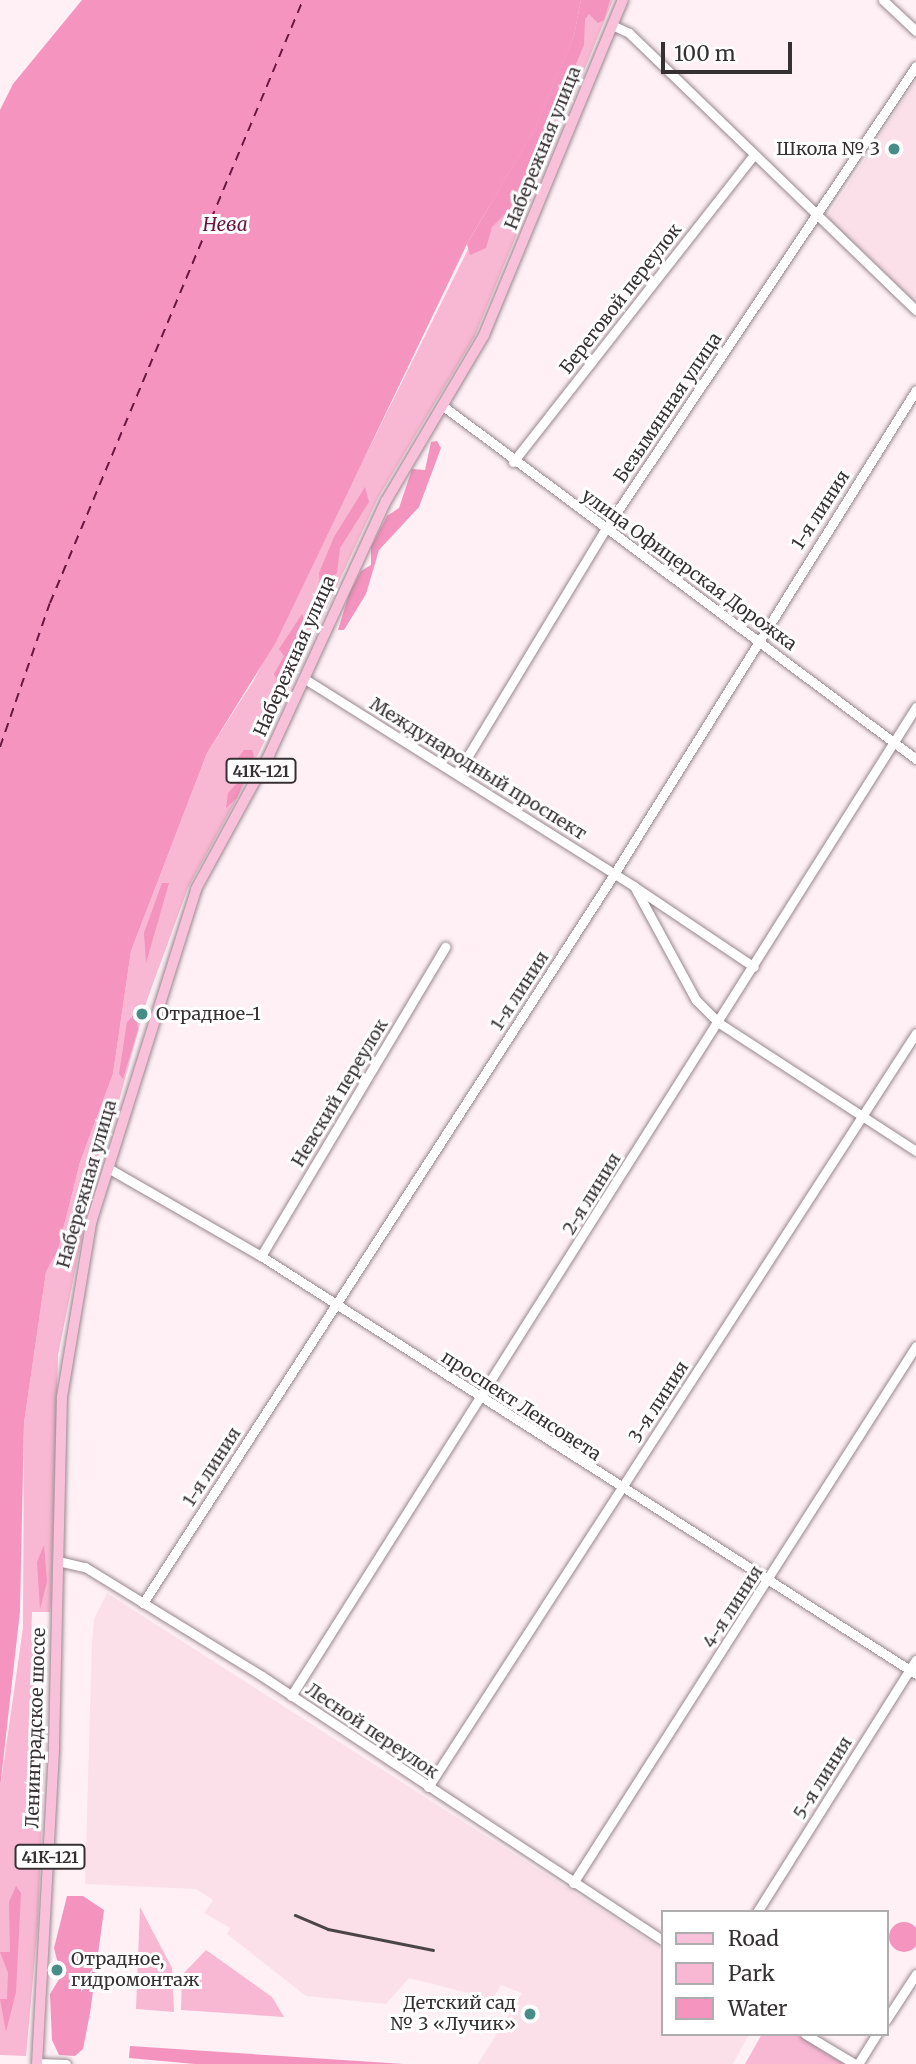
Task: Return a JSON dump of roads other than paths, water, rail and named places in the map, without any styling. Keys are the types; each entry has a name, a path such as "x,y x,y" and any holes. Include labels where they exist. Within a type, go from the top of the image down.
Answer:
{"main road":[{"name":"Набережная улица","path":"58,1561 65,1356 79,1273 108,1168 196,889 305,679 386,500 443,406 499,301 623,0"},
{"name":"Ленинградское шоссе","path":"37,2063 48,1889 58,1561"}],"street":[{"path":"883,0 916,31"},
{"path":"612,24 629,33 916,310"},
{"name":"Безымянная улица","path":"457,774 606,528 916,66"},
{"name":"Береговой переулок","path":"513,462 754,155"},
{"name":"1-я линия","path":"143,1603 614,874 758,638 916,390"},
{"name":"улица Офицерская Дорожка","path":"443,406 513,462 758,638 916,759"},
{"name":"Международный проспект","path":"305,679 634,886 754,967"},
{"name":"2-я линия","path":"291,1696 719,1023 916,707"},
{"path":"634,886 696,1000 719,1023 916,1151"},
{"name":"Невский переулок","path":"261,1256 445,947"},
{"name":"3-я линия","path":"428,1787 916,1033"},
{"name":"проспект Ленсовета","path":"108,1168 261,1256 621,1490 913,1672"},
{"name":"4-я линия","path":"573,1883 916,1346"},
{"name":"Лесной переулок","path":"58,1561 85,1567 143,1603 291,1696 660,1939"},
{"name":"5-я линия","path":"758,1910 913,1672 916,1660"},
{"path":"888,2017 916,1974"},
{"path":"808,2036 857,2064 876,2036"},
{"path":"37,2063 66,2064"}],"water":[{"name":"Нева","path":"82,0 581,0 574,36 535,129 467,244 276,642 207,753 131,951 113,1074 80,1162 58,1250 46,1272 24,1423 20,1611 0,1789 0,110 13,84"},
{"path":"904,1922 915,1926 915,1948 904,1952 893,1948 889,1937 893,1926"}],"railway":[{"path":"295,1915 328,1929 433,1950"}],"place":[{"name":"Школа № 3","path":"894,149"},
{"name":"Отрадное-1","path":"142,1014"},
{"name":"Отрадное, гидромонтаж","path":"57,1970"},
{"name":"Детский сад № 3 «Лучик»","path":"530,2014"}]}
